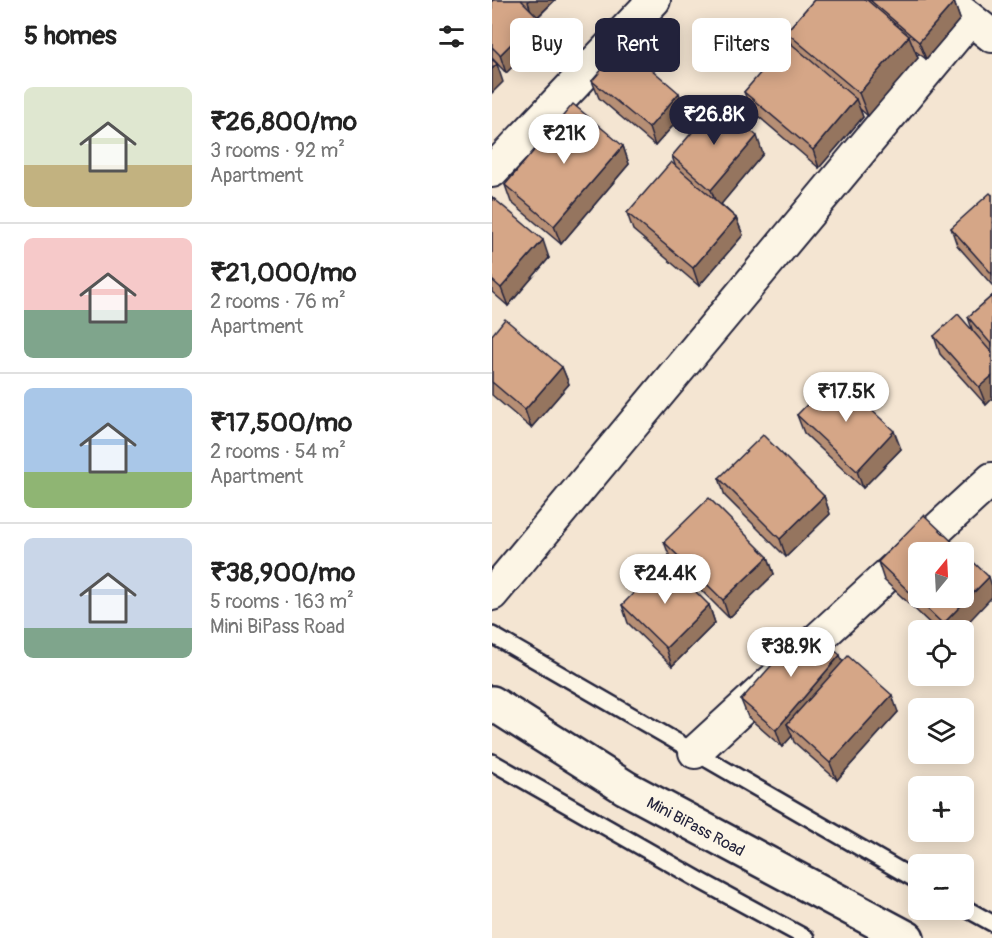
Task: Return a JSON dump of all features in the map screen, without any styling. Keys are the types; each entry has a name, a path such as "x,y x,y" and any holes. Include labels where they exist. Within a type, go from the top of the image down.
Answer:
{"street":[{"path":"492,171 654,0"},
{"path":"492,594 981,28 946,0"},
{"path":"695,752 992,479"},
{"name":"Mini BiPass Road","path":"492,703 626,788 907,938"}],"lane":[{"path":"492,635 908,875"},
{"path":"492,762 806,938"},
{"path":"974,913 992,923"}],"building":[{"path":"492,0 521,0 538,17 510,18 510,45 500,55 492,47"},
{"path":"814,0 867,0 909,36 859,93 791,36 791,26"},
{"path":"870,0 952,0 954,2 919,42"},
{"path":"791,44 856,99 813,150 744,92 761,72 791,72"},
{"path":"492,59 497,64 492,69"},
{"path":"600,72 654,72 679,93 649,128 592,81"},
{"path":"717,103 757,136 711,190 672,156"},
{"path":"573,104 623,146 554,226 505,185"},
{"path":"671,162 736,218 693,268 627,213"},
{"path":"990,193 992,195 992,274 951,228"},
{"path":"492,197 543,240 501,288 492,280"},
{"path":"992,296 992,345 968,317"},
{"path":"958,314 992,353 992,376 979,387 934,336"},
{"path":"505,319 562,367 525,410 492,382 492,335"},
{"path":"835,376 894,431 857,471 797,415"},
{"path":"763,435 824,496 780,539 719,478"},
{"path":"709,498 768,557 723,600 664,542"},
{"path":"924,515 952,542 908,542 908,591 878,562"},
{"path":"665,561 709,605 666,648 622,605"},
{"path":"974,563 989,577 974,592"},
{"path":"926,608 959,608 947,620 939,620"},
{"path":"806,626 840,655 776,730 741,700"},
{"path":"848,656 892,695 830,763 787,724"}]}
